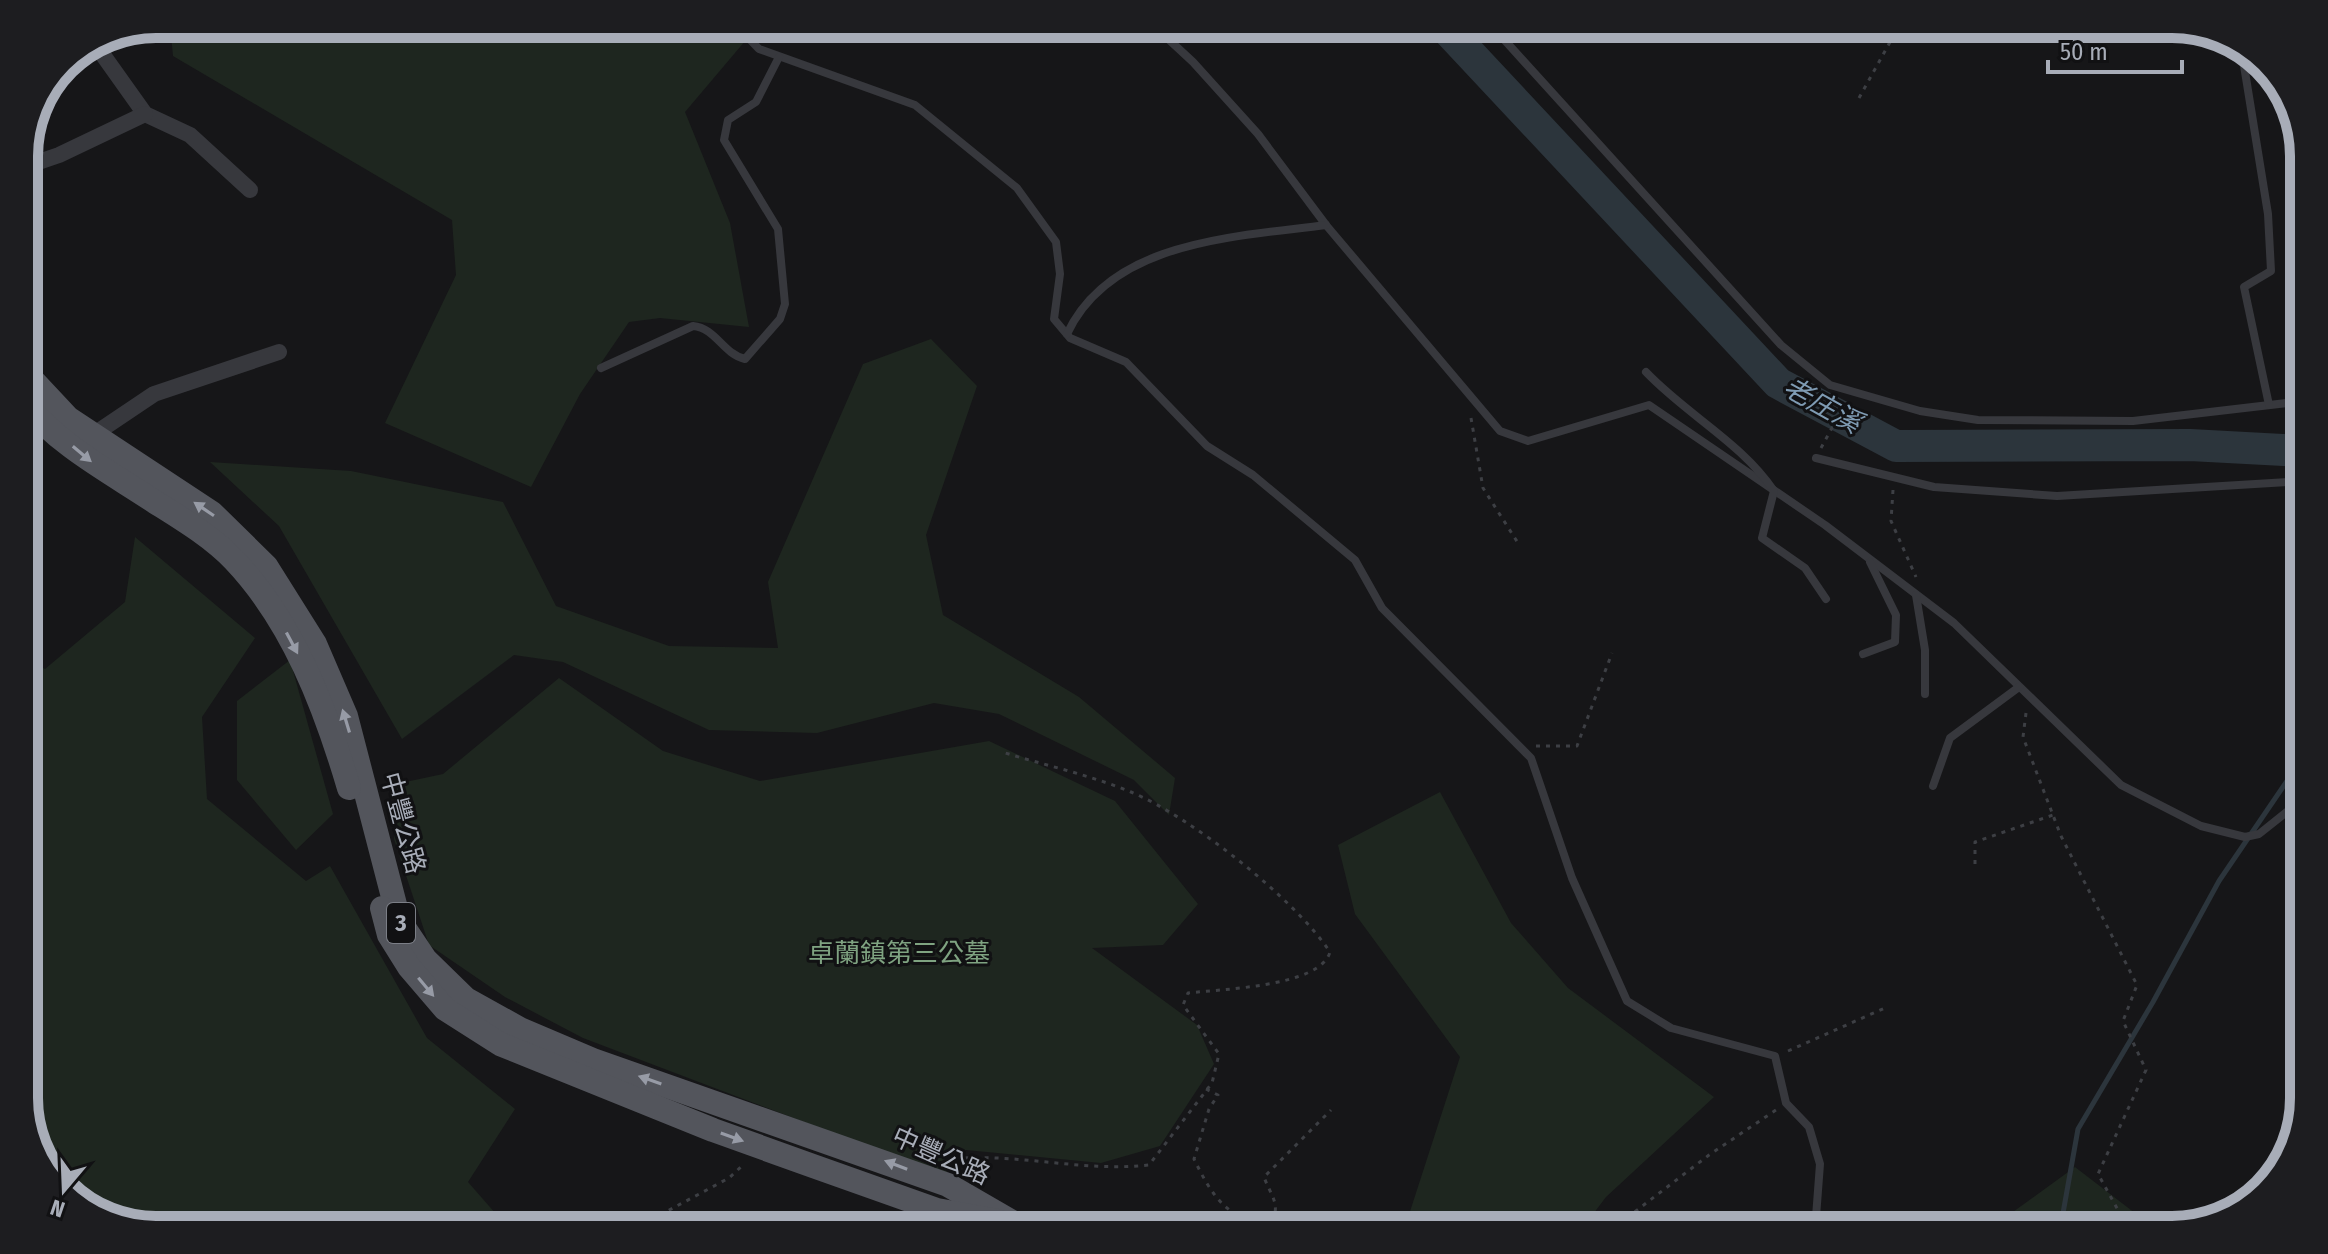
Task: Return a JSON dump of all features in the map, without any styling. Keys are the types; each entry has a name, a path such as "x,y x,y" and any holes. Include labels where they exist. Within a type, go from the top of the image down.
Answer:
{"main road":[{"name":"中豐公路","path":"38,386 68,418 212,513 266,566 315,644 346,716 399,920 425,959 466,999 520,1029 593,1060 948,1185 1002,1216"},
{"name":"中豐公路","path":"38,415 89,461 177,516 232,558 266,600 296,648 327,722 389,935 409,967 445,1009 500,1044 762,1148 937,1210 967,1216"}],"street":[{"path":"101,52 145,114 190,135 250,190"},
{"path":"38,162 145,114"},
{"path":"93,435 154,394 279,352"}],"lane":[{"path":"748,38 759,49 915,105 1017,188 1056,242 1060,274 1054,319 1067,334 1126,362 1207,446 1253,475 1355,560 1382,608 1531,758 1572,878 1627,1001 1671,1028 1775,1056 1786,1103 1809,1127 1820,1164 1816,1216"},
{"path":"1167,38 1258,134 1326,225 1500,431 1528,441 1649,405 1868,558 1954,623 2121,785 2201,826 2245,837 2259,834 2290,809"},
{"path":"1503,38 1781,345 1830,385 1920,411 1978,420 2133,421 2290,403"},
{"path":"601,368 693,326 706,327 735,357 745,359 780,319 785,304 778,229 724,140 728,120 756,102 779,57"},
{"path":"2243,62 2268,214 2271,271 2244,287 2269,405"},
{"path":"1067,334 1079,308 1128,270 1198,241 1326,225"},
{"path":"1646,372 1676,403 1755,462 1774,491 1762,538 1805,568 1826,599"},
{"path":"1816,458 1934,487 2057,496 2290,482"},
{"path":"1863,654 1895,642 1896,615 1868,558"},
{"path":"1916,594 1925,650 1925,694"},
{"path":"1933,786 1950,738 2019,687"}],"path":[{"path":"1859,98 1892,38"},
{"path":"1466,391 1483,488 1518,543"},
{"path":"1816,458 1852,391"},
{"path":"1894,478 1891,521 1928,604"},
{"path":"1522,751 1540,745 1577,746 1612,653"},
{"path":"2029,696 2023,737 2053,815 2137,985 2123,1021 2146,1070 2098,1174 2121,1216"},
{"path":"948,1185 964,1158 996,1156 1113,1169 1149,1165 1212,1083 1219,1054 1183,1005 1188,993 1284,981 1313,971 1327,962 1330,952 1314,928 1210,839 1132,793 1002,752"},
{"path":"1975,864 1975,842 2053,815"},
{"path":"1775,1056 1887,1007"},
{"path":"1206,1089 1218,1095 1209,1109 1194,1159 1222,1207 1238,1216"},
{"path":"1629,1216 1709,1155 1786,1103"},
{"path":"1273,1216 1277,1203 1264,1177 1331,1110"},
{"path":"660,1215 729,1178 762,1148"}],"green space":[{"path":"171,38 748,38 685,112 730,223 749,327 660,318 629,322 580,394 531,487 385,423 456,275 452,220 173,56"},
{"path":"931,339 977,386 926,535 943,615 1079,697 1175,778 1169,815 1134,780 999,714 934,703 817,733 709,730 563,662 514,655 402,739 279,526 210,462 351,471 503,502 556,606 669,646 778,648 768,582 863,364"},
{"path":"135,537 255,638 202,717 207,799 306,881 330,866 427,1038 515,1109 468,1182 498,1216 133,1214 104,1204 104,1150 50,1150 38,1106 38,665 45,669 125,602"},
{"path":"290,660 333,814 296,850 237,780 237,701"},
{"name":"卓蘭鎮第三公墓","path":"559,678 663,751 760,781 989,741 1115,801 1198,904 1163,945 1092,948 1197,1025 1214,1064 1160,1146 1101,1163 966,1150 944,1175 583,1038 505,997 429,945 394,839 396,784 443,774"},
{"path":"1440,792 1511,923 1568,988 1714,1097 1606,1197 1592,1216 1409,1216 1460,1057 1355,914 1338,845"},
{"path":"2075,1167 2139,1216 2007,1216"}],"waterway":[{"name":"老庄溪","path":"1455,38 1778,383 1896,446 2190,445 2290,450"},
{"path":"2062,1216 2078,1129 2153,1002 2219,881 2290,777"}]}
